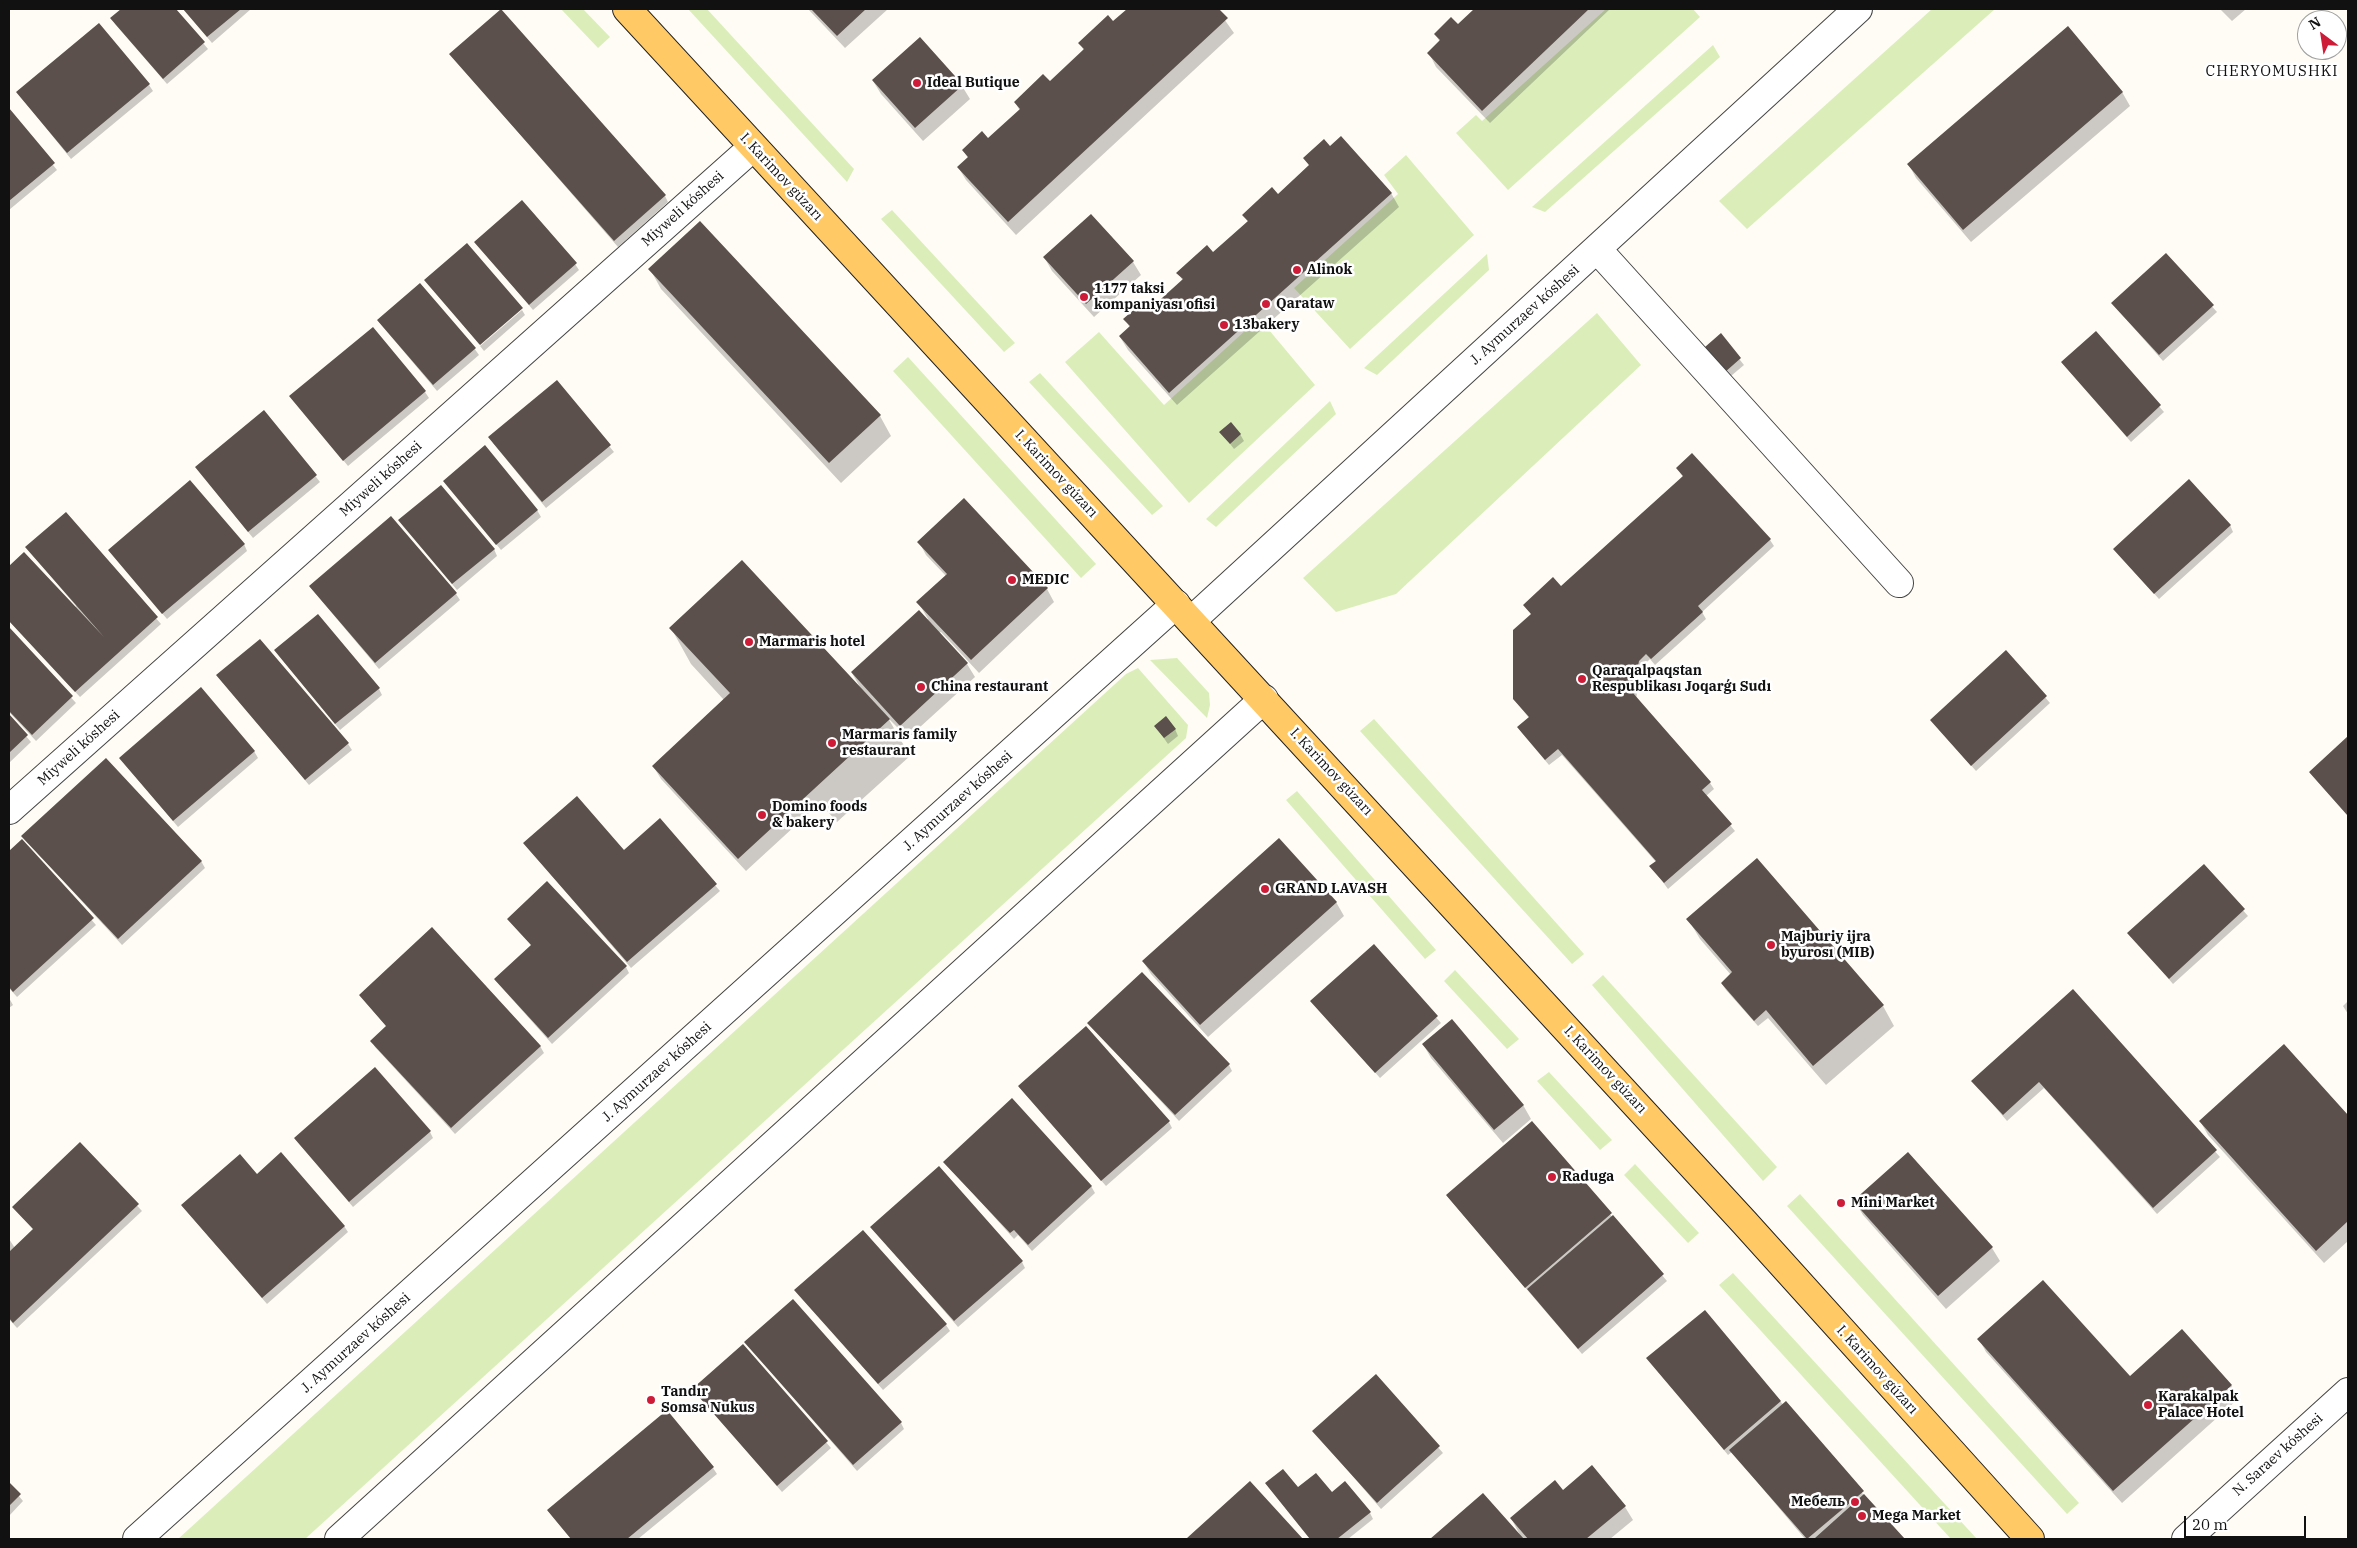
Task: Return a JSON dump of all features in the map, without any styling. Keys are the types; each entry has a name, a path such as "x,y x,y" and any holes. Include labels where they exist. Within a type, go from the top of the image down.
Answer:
{"main road":[{"name":"I. Karimov gúzarı","path":"627,9 1744,1222 2030,1539"}],"street":[{"name":"J. Aymurzaev kóshesi","path":"137,1539 1596,249 1858,9"},
{"name":"Miyweli kóshesi","path":"9,810 753,147"},
{"path":"1596,249 1899,583"},
{"path":"340,1539 1264,699"},
{"name":"N. Saraev kóshesi","path":"2186,1539 2348,1392"}],"green space":[{"path":"561,9 583,9 610,37 598,48"},
{"path":"688,9 707,9 854,169 847,182"},
{"path":"1606,9 1693,9 1700,17 1508,190 1456,133 1476,115 1482,121"},
{"path":"1932,9 1995,9 1747,229 1719,201"},
{"path":"1713,45 1720,57 1545,212 1532,207"},
{"path":"1406,155 1474,235 1350,349 1294,288 1398,194 1384,175"},
{"path":"892,210 1015,343 1004,352 881,219"},
{"path":"1487,254 1489,270 1377,375 1364,368"},
{"path":"1597,313 1641,365 1396,594 1336,612 1303,578"},
{"path":"1259,318 1315,385 1189,503 1065,362 1099,332 1164,405"},
{"path":"908,357 1096,564 1081,578 893,371"},
{"path":"1040,373 1163,506 1152,515 1029,382"},
{"path":"1330,401 1336,414 1216,527 1206,519"},
{"path":"1177,658 1209,693 1210,705 1207,718 1150,660"},
{"path":"1138,668 1188,725 1186,738 305,1539 178,1539 1126,674"},
{"path":"1374,719 1584,954 1572,964 1360,731"},
{"path":"1297,791 1436,950 1425,959 1286,800"},
{"path":"1455,970 1519,1039 1507,1049 1444,981"},
{"path":"1603,975 1777,1167 1763,1181 1592,985"},
{"path":"1549,1072 1612,1140 1600,1150 1537,1081"},
{"path":"1635,1164 1699,1233 1688,1243 1624,1175"},
{"path":"1800,1194 2079,1503 2067,1514 1787,1206"},
{"path":"1733,1273 1977,1539 1951,1539 1719,1285"}],"building":[{"path":"121,9 176,9 205,42 163,79 110,18"},
{"path":"183,9 241,9 207,37"},
{"path":"501,9 666,195 614,241 449,54"},
{"path":"811,9 866,9 837,36"},
{"path":"1127,9 1219,9 1228,18 1008,222 957,167 968,157 962,150 982,131 988,138 1020,109 1014,102 1043,74 1050,81 1084,49 1078,43 1108,15 1113,21"},
{"path":"1474,9 1589,9 1482,111 1427,53 1440,40 1434,34 1451,17 1458,24"},
{"path":"99,23 150,84 67,153 16,92"},
{"path":"2068,26 2123,92 1963,230 1907,164"},
{"name":"Ideal Butique","path":"920,37 963,85 915,128 872,80"},
{"path":"9,108 55,163 9,201"},
{"path":"1341,136 1392,193 1169,393 1119,336 1130,326 1123,319 1144,301 1151,308 1183,279 1176,273 1207,245 1213,252 1248,221 1242,215 1272,187 1278,194 1309,165 1303,158 1324,139 1330,146"},
{"path":"522,200 577,263 529,305 474,242"},
{"path":"1091,214 1134,261 1086,304 1043,257"},
{"path":"700,221 881,415 829,463 648,269"},
{"path":"467,243 523,308 480,345 424,280"},
{"path":"2166,253 2214,305 2159,355 2111,303"},
{"path":"420,283 476,348 433,385 377,320"},
{"path":"373,327 426,391 343,461 289,396"},
{"path":"2096,331 2161,405 2127,437 2061,362"},
{"path":"1721,333 1741,358 1708,387 1697,354"},
{"path":"557,380 611,445 542,502 488,437"},
{"path":"264,410 317,475 248,532 195,467"},
{"path":"1231,422 1241,434 1230,444 1219,432"},
{"path":"485,445 538,510 496,545 443,481"},
{"name":"Qaraqalpaqstan Respublikası Joqarǵı Sudı","path":"1692,453 1771,539 1698,606 1703,612 1651,659 1646,654 1639,661 1633,693 1711,782 1702,790 1732,824 1664,883 1649,866 1656,861 1558,749 1545,760 1517,727 1529,717 1513,699 1513,630 1531,614 1523,605 1553,577 1561,586 1683,476 1676,468"},
{"path":"2189,479 2231,525 2154,594 2113,549"},
{"path":"190,480 245,544 162,614 108,550"},
{"path":"441,485 495,549 452,584 398,520"},
{"path":"964,498 1048,588 971,660 916,602 947,574 917,542"},
{"path":"66,512 158,617 75,692 9,621 9,566 24,552 104,637 25,547"},
{"path":"391,516 457,593 375,663 309,586"},
{"path":"742,560 890,719 738,859 652,766 730,693 669,628"},
{"path":"919,610 968,663 900,726 851,672"},
{"path":"318,614 380,688 335,724 274,650"},
{"path":"9,627 73,696 32,735 9,711"},
{"path":"260,639 349,743 305,780 216,675"},
{"path":"2006,650 2047,696 1971,766 1930,720"},
{"path":"201,687 255,751 173,821 119,758"},
{"path":"9,714 28,735 9,753"},
{"path":"1166,716 1176,729 1164,738 1154,726"},
{"path":"2348,736 2348,816 2309,772"},
{"path":"106,758 202,861 118,939 21,836"},
{"path":"577,796 624,850 660,818 717,884 627,962 523,843"},
{"path":"1279,838 1337,902 1200,1025 1142,961"},
{"path":"22,839 94,918 13,992 9,987 9,851"},
{"name":"Majburiy ijra byurosı (MIB)","path":"1757,858 1884,1005 1813,1066 1766,1010 1754,1021 1721,983 1732,972 1686,919"},
{"path":"2204,864 2245,909 2169,979 2127,933"},
{"path":"547,881 627,966 548,1038 494,979 531,945 507,919"},
{"path":"432,927 541,1046 451,1128 370,1041 386,1026 359,995"},
{"path":"1374,944 1438,1016 1375,1073 1310,1001"},
{"path":"1142,972 1230,1064 1175,1115 1087,1023"},
{"path":"2073,989 2217,1150 2153,1208 2039,1082 2003,1115 1971,1081"},
{"path":"1452,1019 1524,1105 1494,1130 1422,1044"},
{"path":"1086,1026 1170,1121 1101,1181 1018,1086"},
{"path":"2284,1044 2348,1115 2348,1221 2316,1251 2199,1121"},
{"path":"375,1067 431,1131 349,1202 294,1138"},
{"path":"1012,1098 1092,1186 1028,1245 1014,1230 1010,1233 943,1162"},
{"path":"1532,1121 1612,1213 1525,1288 1446,1195"},
{"path":"80,1142 139,1204 13,1323 9,1318 9,1252 33,1229 12,1207"},
{"path":"281,1152 345,1226 262,1298 181,1205 240,1154 257,1174"},
{"path":"1908,1152 1993,1247 1938,1296 1853,1201"},
{"path":"939,1166 1023,1261 954,1321 870,1227"},
{"path":"1613,1215 1664,1274 1578,1349 1527,1289"},
{"path":"863,1230 947,1324 878,1384 794,1290"},
{"path":"2043,1280 2130,1376 2182,1329 2232,1385 2113,1491 1977,1339"},
{"path":"793,1299 902,1422 853,1465 744,1342"},
{"path":"1705,1310 1781,1401 1724,1450 1646,1358"},
{"path":"743,1344 828,1441 777,1486 692,1389"},
{"path":"1376,1374 1440,1446 1377,1503 1312,1431"},
{"path":"1786,1401 1864,1491 1807,1539 1729,1450"},
{"path":"667,1410 714,1467 627,1539 571,1539 547,1510"},
{"path":"1592,1465 1626,1506 1586,1539 1528,1539 1510,1518 1555,1480 1563,1490"},
{"path":"1283,1469 1298,1487 1316,1473 1332,1492 1345,1481 1371,1512 1337,1539 1310,1539 1265,1483"},
{"path":"1250,1481 1303,1539 1187,1538"},
{"path":"9,1482 21,1494 9,1506"},
{"path":"1483,1493 1524,1539 1430,1539"},
{"name":"Mega Market","path":"1864,1494 1905,1539 1815,1538"}],"place":[{"name":"Ideal Butique","path":"917,83"},
{"name":"Alinok","path":"1297,270"},
{"name":"1177 taksi kompaniyası ofisi","path":"1084,297"},
{"name":"Qarataw","path":"1266,304"},
{"name":"13bakery","path":"1224,325"},
{"name":"MEDIC","path":"1012,580"},
{"name":"Marmaris hotel","path":"749,642"},
{"name":"Qaraqalpaqstan Respublikası Joqarǵı Sudı","path":"1582,679"},
{"name":"China restaurant","path":"921,687"},
{"name":"Marmaris family restaurant","path":"832,743"},
{"name":"Domino foods & bakery","path":"762,815"},
{"name":"GRAND LAVASH","path":"1265,889"},
{"name":"Majburiy ijra byurosı (MIB)","path":"1771,945"},
{"name":"Raduga","path":"1552,1177"},
{"name":"Mini Market","path":"1841,1203"},
{"name":"Tandır Somsa Nukus","path":"651,1400"},
{"name":"Karakalpak Palace Hotel","path":"2148,1405"},
{"name":"Мебель","path":"1855,1502"},
{"name":"Mega Market","path":"1862,1516"}],"district":[{"name":"CHERYOMUSHKI","path":"2272,72"}]}
